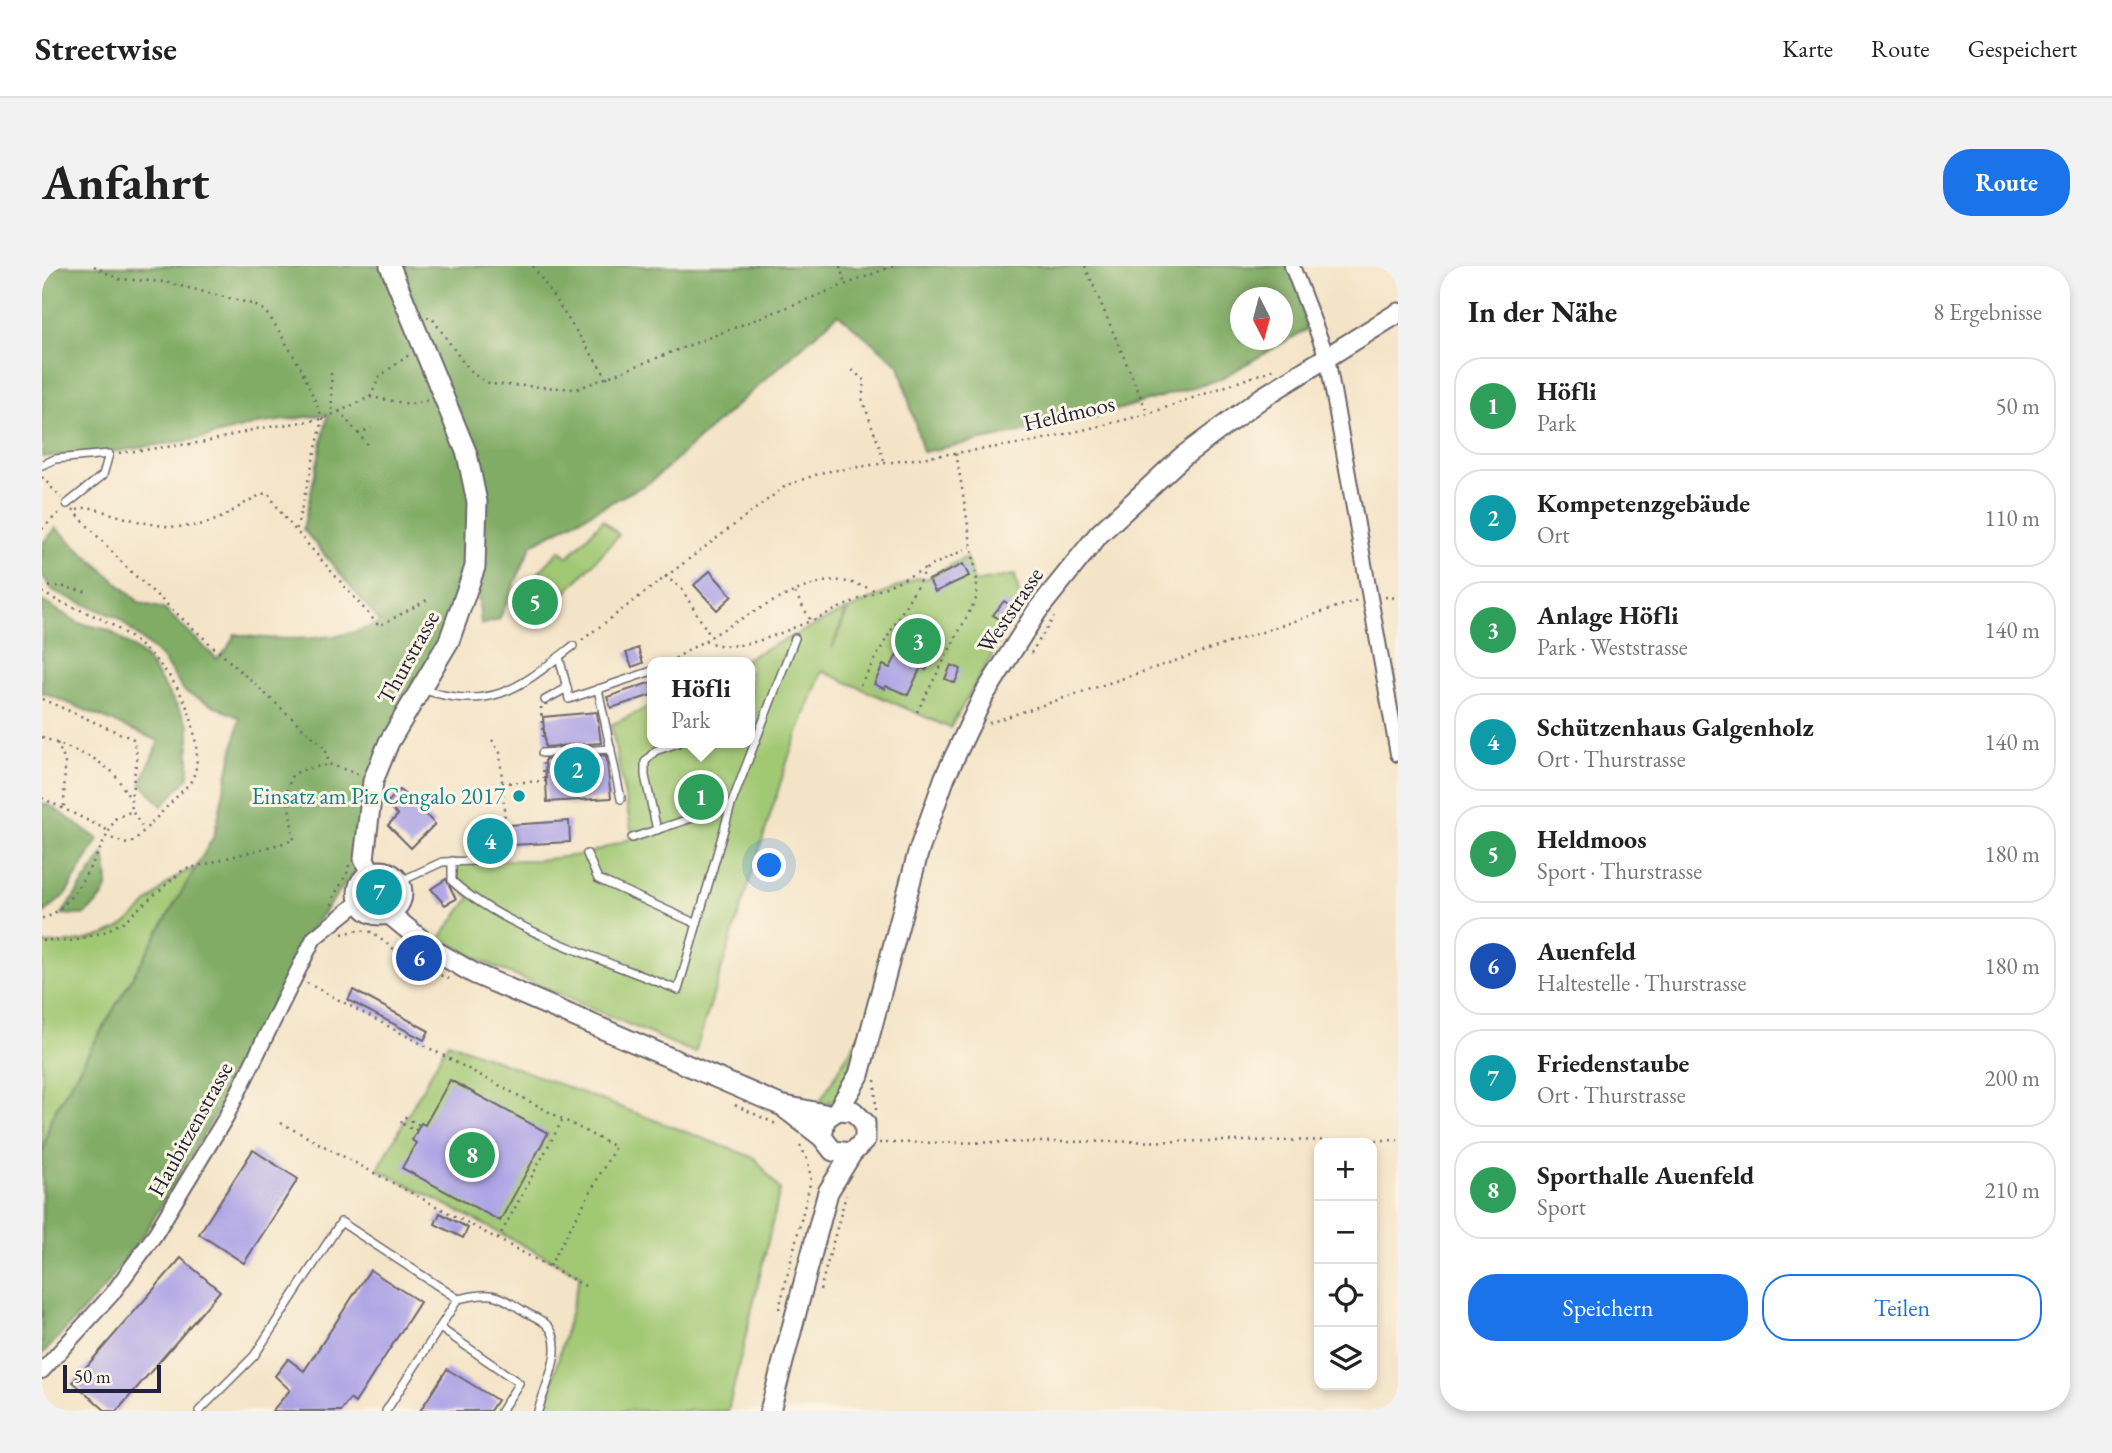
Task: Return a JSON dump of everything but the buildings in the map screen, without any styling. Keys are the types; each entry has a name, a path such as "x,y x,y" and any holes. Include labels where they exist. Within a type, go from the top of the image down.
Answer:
{"main road":[{"name":"Thurstrasse","path":"360,901 361,881 371,873 364,859 373,781 389,743 453,631 475,567 477,502 467,454 390,266"},
{"name":"Weststrasse","path":"871,1144 866,1128 870,1119 867,1077 918,853 940,790 964,734 1008,653 1070,567 1154,480 1213,433 1398,313"},
{"path":"360,901 375,914 388,912 400,900 399,882 384,871 371,873"},
{"path":"388,912 435,951 475,974 780,1105 833,1113 853,1111 870,1119"},
{"name":"Weststrasse","path":"838,1191 822,1124 867,1077"},
{"path":"780,1105 839,1153 871,1144"},
{"path":"770,1411 838,1191 871,1144"}],"street":[{"path":"1292,266 1327,357 1398,754"},
{"name":"Haubitzenstrasse","path":"42,1371 112,1294 191,1179 226,1117 314,938 339,915 360,901"}],"lane":[{"path":"42,465 55,459 109,454 103,475 67,504"},
{"path":"755,732 796,638"},
{"path":"420,689 452,699 472,700 491,696 525,681 573,646"},
{"path":"559,657 569,699 647,673"},
{"path":"544,700 567,688"},
{"path":"598,689 621,799"},
{"path":"657,830 645,776 645,762 655,751 664,748"},
{"path":"452,861 452,881 470,898 505,918 678,990 749,748"},
{"path":"542,753 611,749"},
{"path":"632,838 731,805"},
{"path":"587,854 598,879 697,924"},
{"path":"399,882 442,862 476,861"},
{"path":"199,1411 254,1356 341,1222 458,1299 490,1292 507,1298 548,1325 555,1341 554,1359 538,1411"},
{"path":"386,1411 458,1299"},
{"path":"440,1328 519,1383 501,1411"}],"path":[{"path":"94,266 118,279 165,282 212,291 264,310 301,368 323,419 296,531"},
{"path":"533,266 608,379"},
{"path":"840,266 845,285"},
{"path":"409,312 432,318 463,362 475,375 490,384 577,389 893,266"},
{"path":"1085,266 1148,414"},
{"path":"370,397 380,376 413,353"},
{"name":"Heldmoos","path":"573,646 787,485 824,472 1031,442 1148,414 1280,367"},
{"path":"852,370 865,381 862,398 885,463"},
{"path":"331,373 332,414"},
{"path":"109,454 206,442 256,429 323,419 370,397 410,404 432,399"},
{"path":"339,411 367,444"},
{"path":"358,434 371,428"},
{"path":"917,712 974,607 978,580 970,547 956,452"},
{"path":"42,477 130,571 324,748 329,764"},
{"path":"74,511 88,507 167,527 182,527 217,520 264,493 271,497 296,531 379,626 427,600"},
{"path":"42,529 67,504"},
{"path":"705,641 718,646 744,646 811,621 970,547"},
{"path":"860,685 927,568"},
{"path":"665,576 681,588 711,637"},
{"path":"677,657 795,593 827,581 845,581 877,591"},
{"path":"42,587 59,586 87,592"},
{"path":"42,592 114,626 156,658 178,690 193,723 197,749 195,775 144,830 127,844 108,837"},
{"path":"795,593 811,621"},
{"path":"993,712 986,724 1368,597"},
{"path":"1030,655 1060,608"},
{"path":"42,699 133,739 137,755 132,811 144,830"},
{"path":"42,737 93,758 114,773 131,800"},
{"path":"492,740 500,753 506,835"},
{"path":"57,743 65,761 64,808"},
{"path":"42,940 74,941 104,932 124,922 183,870 294,840 287,792 291,777 299,771 329,764 362,776 364,768"},
{"path":"502,783 546,780"},
{"path":"42,798 109,831"},
{"path":"42,918 47,918 63,904 108,837 115,818 132,811"},
{"path":"478,844 506,843 506,860"},
{"path":"332,904 332,898 346,881 349,859"},
{"path":"340,935 349,931 371,932 421,967 459,984"},
{"path":"376,936 381,933"},
{"path":"294,976 615,1147 549,1267"},
{"path":"357,1016 360,1011"},
{"path":"391,1033 393,1028"},
{"path":"424,1051 426,1046"},
{"path":"867,1077 870,1119"},
{"path":"723,1100 781,1127"},
{"path":"405,1117 419,1125 416,1131 402,1124 405,1117"},
{"path":"498,1239 564,1119"},
{"path":"281,1123 587,1287"},
{"path":"296,1130 298,1125"},
{"path":"776,1321 809,1188 810,1171 805,1151 789,1132"},
{"path":"871,1144 1398,1140"},
{"path":"330,1149 332,1144"},
{"path":"362,1166 365,1161"},
{"path":"810,1171 820,1172"},
{"path":"819,1294 838,1191"}],"green space":[{"path":"42,266 1292,266 1316,324 1293,337 1293,287 1230,287 1230,350 1271,350 1220,379 1087,419 923,452 899,365 838,314 652,481 532,544 499,620 481,625 476,569 389,742 364,859 308,933 217,1112 146,1231 104,1288 42,1355 42,1157 51,1118 214,836 240,718 185,692 161,657 118,618 53,591 42,575 42,544 56,528 140,603 164,609 217,659 227,649 235,634 268,638 309,638 349,633 380,622 303,529 328,414 257,424 204,438 118,451 42,457"},
{"path":"603,520 619,535 551,609 526,586 560,550 568,557"},
{"path":"966,557 974,582 1015,575 1021,604 950,728 822,671 789,756 695,1053 481,961 440,938 470,898 452,881 452,861 538,860 587,854 633,838 611,725 647,707 647,748 755,748 755,657 749,657 846,610 832,648 848,610 917,578 926,579"},
{"path":"42,601 79,623 109,630 145,657 189,725 189,777 162,806 141,783 159,741 42,692"},
{"path":"42,803 51,806 98,839 66,894 44,913"},
{"path":"104,854 108,883 99,902 83,915 62,914"},
{"path":"196,868 51,1117 42,1155 42,944 76,942 110,933 129,921 176,877"},
{"path":"861,1032 843,1088 834,1101 818,1105"},
{"path":"448,1042 755,1158 780,1190 728,1411 545,1411 580,1275 378,1169"}],"place":[{"name":"Heldmoos","path":"535,602"},
{"name":"Anlage Höfli","path":"918,641"},
{"name":"Kompetenzgebäude","path":"577,770"},
{"name":"Einsatz am Piz Cengalo 2017","path":"519,796"},
{"name":"Höfli","path":"701,797"},
{"name":"Schützenhaus Galgenholz","path":"490,841"},
{"name":"Friedenstaube","path":"379,892"},
{"name":"Auenfeld","path":"419,958"},
{"name":"Sporthalle Auenfeld","path":"472,1155"}]}
